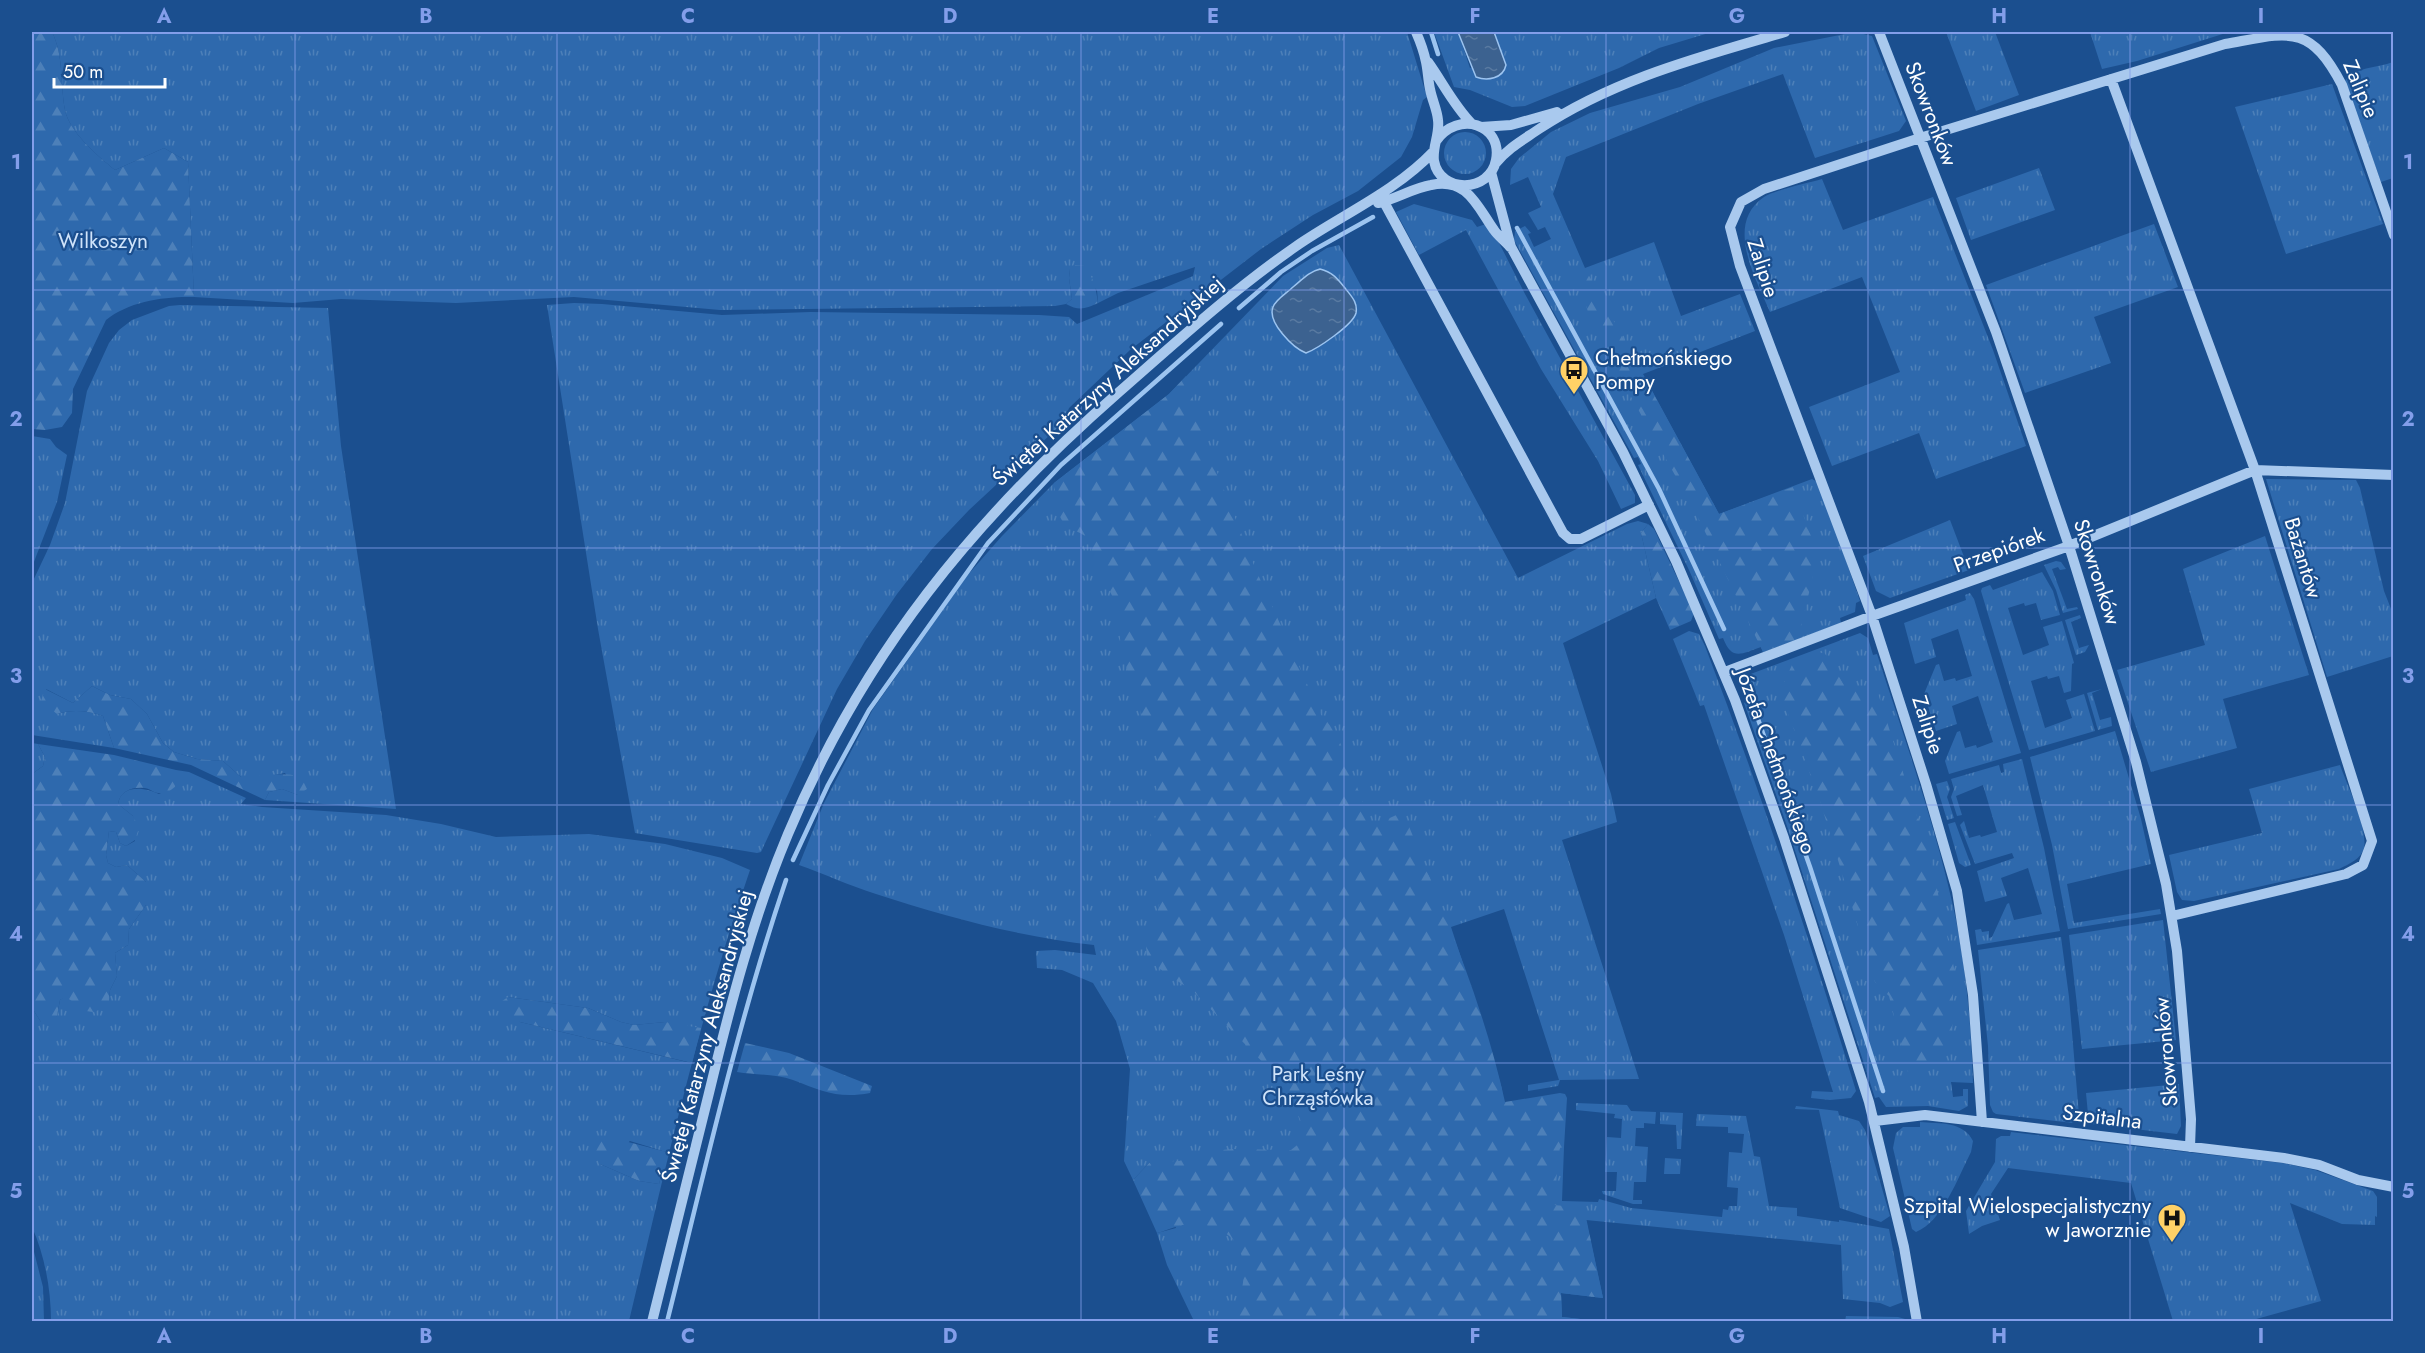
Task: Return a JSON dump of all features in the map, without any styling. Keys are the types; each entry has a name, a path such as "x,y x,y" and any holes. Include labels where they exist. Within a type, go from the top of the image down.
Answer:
{"street":[{"path":"1416,32 1426,59 1430,89 1438,120 1434,162 1445,179 1455,184 1475,185 1518,141 1569,109"},
{"path":"1435,146 1450,126 1460,123 1511,125 1569,109 1656,71 1785,32"},
{"name":"Skowronków","path":"1878,32 1996,332 2069,546 2136,762 2172,916 2185,1028 2191,1119 2190,1147"},
{"name":"Zalipie","path":"1982,1122 1973,995 1957,891 1924,778 1872,616 1740,266 1730,227 1741,202 1764,189 1920,138 2225,44 2269,36 2299,37 2318,48 2330,63 2342,86 2394,235"},
{"path":"1426,59 1453,101 1494,142 1497,152 1493,167"},
{"name":"Bażantów","path":"2111,79 2255,470 2372,841 2363,865 2346,874 2172,916"},
{"name":"Świętej Katarzyny Aleksandryjskiej","path":"652,1322 735,990 766,890 813,777 869,676 944,569 1026,478 1119,393 1246,284 1301,243 1363,207 1422,164 1435,146"},
{"name":"Józefa Chełmońskiego","path":"1493,167 1511,247 1649,505 1725,672 1777,817 1875,1121 1904,1247 1917,1322"},
{"name":"Świętej Katarzyny Aleksandryjskiej","path":"1363,207 1384,202 1432,184 1455,184"},
{"name":"Józefa Chełmońskiego","path":"1455,184 1480,207 1495,232 1511,247"},
{"path":"1384,202 1563,533 1570,539 1581,539 1649,505"},
{"name":"Przepiórek","path":"1725,672 1872,616 2069,546 2255,470 2394,475"},
{"name":"Szpitalna","path":"1875,1121 1925,1116 2190,1147 2319,1165 2358,1180 2394,1187"}],"green space":[{"name":"Wilkoszyn","path":"32,32 52,32 58,51 63,100 68,118 78,135 108,165 115,170 164,148 188,162 194,297 148,301 126,308 106,320 73,389 72,413 62,427 45,430 32,429"},
{"path":"52,32 1407,32 1427,97 1423,100 1412,137 1401,157 1358,191 1313,215 1261,249 1130,350 1069,408 1065,421 969,510 932,549 897,594 865,641 837,689 761,852 757,853 635,833 598,629 547,305 602,304 722,315 811,312 1039,315 1069,317 1077,324 1193,276 1195,267 1118,293 1098,303 1097,290 1070,269 1072,299 1066,304 1055,306 720,310 574,297 456,303 341,299 293,303 194,297 188,162 164,148 115,170 93,151 72,127 65,110 58,51"},
{"path":"1434,32 1458,32 1470,68 1506,65 1494,32 1712,32 1659,48 1619,68 1525,106 1512,107 1470,90 1454,87"},
{"path":"1855,32 1872,36 1906,121 1899,131 1815,158 1783,74 1698,104 1566,157 1553,194 1585,268 1654,242 1681,316 1740,294 1755,331 1643,374 1719,514 1812,479 1819,483 1860,601 1856,603 1855,612 1840,618 1841,623 1763,652 1761,647 1738,654 1730,650 1723,638 1719,639 1689,570 1638,465 1641,464 1638,457 1634,458 1514,240 1515,231 1525,226 1531,233 1528,234 1534,247 1551,239 1545,227 1538,230 1528,213 1541,207 1528,177 1510,185 1511,169 1519,158 1551,132 1590,113 1680,87 1774,48"},
{"path":"1946,32 1995,32 2019,95 1976,111"},
{"path":"2090,32 2229,32 2137,61 2102,69"},
{"path":"2393,62 2393,178 2381,182 2345,81 2360,70"},
{"path":"2332,84 2383,224 2286,254 2235,107"},
{"path":"1465,132 1480,138 1486,153 1480,168 1465,174 1450,168 1444,153 1450,138"},
{"path":"2039,168 2055,210 1971,240 1956,198"},
{"path":"1822,179 1843,230 1933,197 1993,350 2026,446 1936,479 1919,433 1832,466 1809,407 1900,372 1862,277 1770,312 1751,268 1745,237 1746,222 1752,208 1764,197 1783,189"},
{"path":"1414,204 1472,220 1477,227 1489,223 1525,294 1635,495 1635,503 1621,509 1598,461 1541,369 1466,230 1419,255 1396,212"},
{"path":"2154,224 2178,287 2094,317 2111,363 2025,393 1986,285"},
{"path":"1339,245 1518,578 1627,524 1638,521 1648,524 1641,533 1656,598 1563,643 1611,794 1617,822 1562,840 1639,1079 1560,1080 1558,1086 1528,1091 1528,1085 1559,1080 1504,909 1451,927 1485,1031 1502,1089 1503,1103 1559,1147 1564,1147 1562,1201 1598,1202 1599,1199 1631,1208 1722,1217 1723,1209 1728,1210 1729,1206 1737,1206 1738,1188 1727,1187 1729,1152 1742,1153 1744,1134 1728,1133 1728,1127 1696,1126 1697,1114 1746,1116 1754,1156 1760,1157 1769,1206 1797,1208 1797,1216 1839,1222 1839,1220 1889,1229 1903,1302 1890,1307 1880,1303 1843,1299 1841,1245 1586,1220 1603,1298 1561,1293 1562,1317 1599,1321 1194,1321 1167,1265 1157,1233 1176,1228 1150,1162 1133,1180 1124,1161 1130,1069 1116,1021 1093,983 1062,970 1037,968 1036,951 1055,950 1096,955 1094,945 1039,937 956,918 866,891 799,865 824,803 873,709 966,577 1054,483 1169,394 1283,276 1327,248"},
{"path":"1074,265 1085,266 1094,284 1098,303 1082,308 1066,304 1072,299 1069,278 1070,269"},
{"path":"1587,272 1719,514 1793,487 1818,555 1798,639 1763,652 1694,509 1616,370 1573,278"},
{"path":"169,306 328,308 341,446 396,809 265,800 269,792 282,789 298,795 285,773 264,777 241,777 223,761 197,759 174,752 163,743 147,714 131,699 110,695 92,686 73,703 46,689 57,714 80,711 103,716 114,748 32,735 32,583 50,545 65,503 87,391 109,343 119,330 132,320"},
{"name":"Park Leśny Chrząstówka","path":"1186,376 1207,447 1255,568 1321,715 1336,732 1372,826 1403,812 1447,919 1473,991 1505,1102 1560,1093 1565,1094 1567,1098 1564,1147 1559,1148 1554,1205 1584,1208 1603,1298 1561,1293 1562,1317 1599,1321 1230,1321 1242,1289 1244,1273 1237,1245 1227,1234 1213,1227 1193,1224 1157,1233 1133,1180 1150,1162 1179,1161 1211,1151 1233,1149 1291,1150 1301,1142 1301,1122 1288,1088 1195,993 1147,960 1146,944 1154,931 1160,900 1150,836 1156,815 1157,754 1135,697 1121,649 1117,607 1086,537 1062,521 1057,505 1054,483 1169,394"},
{"path":"32,436 50,439 67,455 57,502 32,567"},
{"path":"2266,479 2356,480 2360,488 2384,591 2393,614 2393,656 2327,677"},
{"path":"1950,520 1969,570 1890,598 1876,591 1863,556"},
{"path":"1648,524 1654,529 1694,613 1691,621 1670,630 1656,598 1641,533"},
{"path":"2265,536 2309,675 2223,699 2237,748 2151,772 2117,670 2205,645 2183,569"},
{"path":"2056,561 2061,562 2066,569 2060,570 2058,567 2052,569 2067,609 2077,607 2078,609 2063,613 2056,590 2044,565"},
{"path":"2042,572 2053,591 2060,615 2041,620 2036,603 2025,606 2024,603 2008,608 2023,655 2049,645 2043,627 2062,621 2074,663 2072,664 2071,691 2064,693 2059,676 2048,679 2047,676 2031,681 2045,728 2072,718 2066,700 2084,694 2095,731 2029,750 1981,591 1982,588 1990,585 1993,590"},
{"path":"1970,593 1974,599 2021,753 1949,774 1945,761 1957,732 1960,731 1965,748 1976,745 1977,748 1993,742 1978,696 1952,706 1957,724 1936,731 1924,694 1936,665 1939,664 1944,681 1955,678 1956,681 1972,676 1958,629 1931,639 1936,657 1915,664 1904,623 1966,600 1965,595"},
{"path":"2080,615 2081,618 2071,622 2079,648 2089,645 2085,652 2076,655 2065,620"},
{"path":"1689,631 1699,634 1705,646 1764,808 1856,1091 1851,1098 1830,1100 1811,1098 1812,1091 1833,1092 1784,935 1704,705 1700,706 1673,639"},
{"path":"1860,633 1868,638 1873,655 1877,654 1928,811 1953,906 1967,994 1973,1083 1951,1082 1953,1097 1963,1096 1963,1089 1968,1089 1968,1106 1959,1111 1928,1106 1886,1107 1879,1097 1875,1098 1788,829 1744,703 1748,701 1743,685 1748,675"},
{"path":"1824,652 1846,688 1876,687 1931,861 1954,968 1952,1027 1943,1055 1908,1072 1889,996 1875,982 1821,804 1780,691 1792,665"},
{"path":"92,686 110,695 131,699 147,714 163,743 174,752 197,759 223,761 241,777 279,774 301,777 307,789 298,795 282,789 269,792 265,800 191,765 114,748 103,716 80,711 57,714 41,701 45,689 73,703"},
{"path":"2102,689 2092,693 2100,720 2111,717 2112,726 2098,730 2087,693"},
{"path":"2115,731 2141,819 2151,864 2067,884 2074,923 2160,909 2161,914 2068,929 2052,845 2030,757"},
{"path":"32,743 38,744 45,757 43,766 32,774"},
{"path":"38,744 114,755 176,770 176,786 168,792 161,793 146,788 135,788 121,796 118,804 133,816 139,828 135,840 126,846 120,843 116,832 109,831 106,855 108,863 116,867 127,865 146,882 149,892 146,905 129,929 128,945 115,953 117,976 110,990 109,1001 105,1008 93,1012 86,1011 66,997 60,1000 57,1016 51,1024 41,1022 32,1008 32,774 43,766 45,757"},
{"path":"2022,759 2044,848 2060,931 1977,945 1975,930 1989,931 1989,938 1992,937 2009,903 2014,920 2042,914 2028,868 2001,878 2007,896 1985,902 1977,871 2014,858 2012,853 1975,864 1960,825 1964,821 1969,838 1997,832 1983,785 1956,796 1962,815 1957,816 1951,797 1954,789 1951,779 1999,765 2001,773 2004,772 2003,764"},
{"path":"2340,765 2363,829 2364,848 2357,858 2339,869 2194,901 2182,900 2177,892 2169,855 2262,833 2249,789"},
{"path":"176,770 189,772 246,798 241,804 386,815 441,824 496,837 589,834 665,844 722,858 750,870 699,1037 629,1321 51,1321 46,1273 32,1227 32,1008 41,1022 57,1016 60,1000 66,996 75,1002 109,1001 110,990 117,976 115,953 128,945 129,929 146,905 146,882 127,865 116,867 108,863 106,855 109,831 116,832 120,843 126,846 135,841 133,816 118,804 124,793 141,789 159,794 176,786","holes":["508,997 588,1008 634,1025 665,1022 691,1063 520,1022","630,1141 666,1152 659,1184 639,1181 600,1164"]},
{"path":"1947,781 1950,789 1947,797 1954,818 1947,820 1936,784"},
{"path":"1955,822 1971,865 1965,867 1959,863 1948,824"},
{"path":"2163,920 2176,1040 2082,1049 2069,935"},
{"path":"2061,937 2069,997 2079,1115 2075,1115 2073,1123 1996,1114 1990,1105 1988,1046 1978,950"},
{"path":"508,997 588,1008 634,1025 665,1022 701,1028 692,1063 520,1022 500,1011 498,1004"},
{"path":"745,1043 789,1053 872,1086 870,1093 839,1094 822,1091 786,1078 737,1072"},
{"path":"2179,1084 2181,1126 2177,1134 2092,1124 2092,1114 2088,1114 2086,1093"},
{"path":"1576,1103 1627,1105 1631,1111 1656,1112 1655,1124 1644,1123 1644,1128 1636,1128 1635,1146 1648,1147 1646,1182 1634,1182 1633,1200 1642,1200 1642,1204 1633,1204 1603,1194 1602,1191 1616,1191 1617,1172 1605,1172 1607,1137 1621,1138 1622,1119 1614,1118 1615,1114 1576,1110"},
{"path":"1796,1106 1838,1111 1839,1115 1859,1121 1865,1130 1890,1216 1881,1222 1840,1208 1819,1110 1795,1109"},
{"path":"1660,1112 1683,1113 1681,1149 1677,1149 1676,1125 1660,1124"},
{"path":"1920,1122 1957,1127 1969,1135 1973,1141 1971,1152 1942,1208 1926,1226 1916,1232 1912,1229 1893,1148 1896,1133 1903,1127 1920,1127"},
{"path":"2011,1132 2282,1163 2315,1170 2373,1191 2377,1197 2377,1217 2375,1216 2375,1225 2342,1224 2290,1203 2321,1301 2249,1321 2173,1321 2131,1183 2008,1168 1991,1194 2000,1220 1982,1226 1969,1234 1966,1211 1995,1162 1996,1139 2001,1136 2010,1136"},
{"path":"609,1137 667,1152 659,1184 639,1181 600,1164 596,1151 599,1140"},
{"path":"1665,1158 1681,1159 1680,1174 1664,1174"},
{"path":"32,1244 43,1287 44,1321 32,1321"},
{"path":"1846,1316 1898,1317 1906,1321 1845,1321"}],"water":[{"path":"1458,32 1494,32 1506,65 1502,73 1490,79 1476,77"},
{"path":"1320,269 1337,278 1342,284 1355,302 1356,313 1342,330 1306,353 1282,334 1274,320 1273,307 1305,276"}],"waterway":[{"path":"1431,32 1438,54"},
{"path":"1239,308 1281,272 1312,251 1373,217"},
{"path":"1517,228 1659,489 1724,629"},
{"path":"793,860 828,785 869,710 988,543 1061,465 1221,324"},
{"path":"1752,702 1810,867 1883,1091"},
{"path":"667,1322 752,989 786,880"}],"place":[{"name":"Chełmońskiego Pompy","path":"1574,396"},
{"name":"Szpital Wielospecjalistyczny w Jaworznie","path":"2172,1244"}]}
